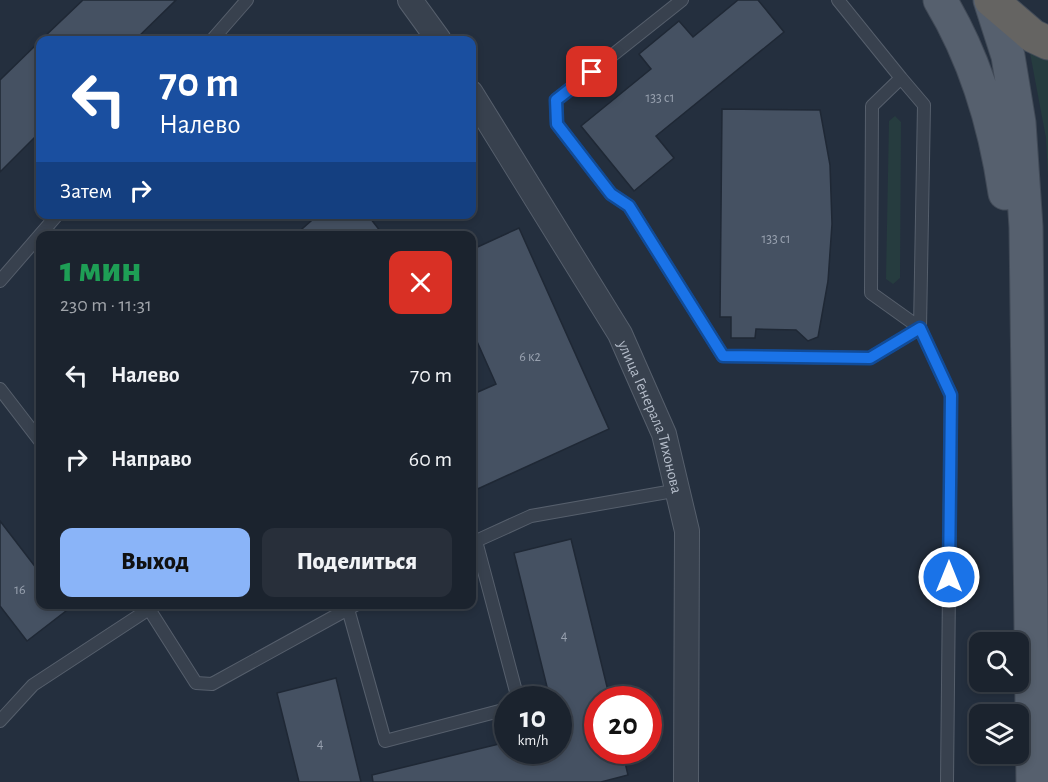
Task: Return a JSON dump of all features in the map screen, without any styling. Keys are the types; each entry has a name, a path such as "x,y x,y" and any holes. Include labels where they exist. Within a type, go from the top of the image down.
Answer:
{"highway":[{"path":"991,1 1034,36 1048,43"}],"main road":[{"path":"940,0 956,27 975,70 990,117 1002,171 1027,329"},
{"path":"991,1 1008,56 1019,123 1026,227 1030,373 1033,782"},
{"path":"1044,782 1048,628"}],"street":[{"path":"410,0 436,36"},
{"name":"улица Генерала Тихонова","path":"476,101 620,334 664,434 680,490 687,531 686,782"}],"lane":[{"path":"216,36 247,0"},
{"path":"682,0 556,100 557,124 611,194 629,206 723,356 870,358 920,328"},
{"path":"838,0 924,105 920,328 951,395 947,782"},
{"path":"901,78 872,106 871,293 920,328"},
{"path":"43,231 54,219"},
{"path":"0,281 36,239"},
{"path":"0,390 36,436"},
{"path":"476,541 531,516 680,490"},
{"path":"476,552 514,686"},
{"path":"0,721 33,685 148,609"},
{"path":"152,609 196,683 212,684 349,609"},
{"path":"353,609 385,741 494,712"}],"green space":[{"path":"1030,53 1048,59 1048,177 1046,138"},
{"path":"895,116 901,122 900,278 893,284 886,279 889,121"}],"building":[{"path":"83,0 176,0 139,36 45,36"},
{"path":"738,0 758,0 784,32 656,136 674,158 634,191 581,126 651,69 639,54 679,21 693,37"},
{"path":"36,45 36,136 0,172 0,80"},
{"path":"722,109 820,110 830,165 832,224 828,281 818,337 808,341 796,330 756,329 755,338 731,338 731,317 720,317"},
{"path":"313,219 371,219 380,231 300,231"},
{"path":"519,228 609,429 476,490 476,393 496,384 476,339 476,248"},
{"path":"0,521 36,568 36,609 69,609 27,641 0,606"},
{"path":"571,539 607,686 584,686 584,764 625,764 628,775 601,782 373,782 372,775 494,745 494,764 572,764 572,686 547,686 514,553"},
{"path":"336,678 361,782 299,782 277,693"}],"route":[{"path":"592,72 556,100 557,124 611,194 629,206 723,356 870,358 920,328 951,395 949,577"}]}
